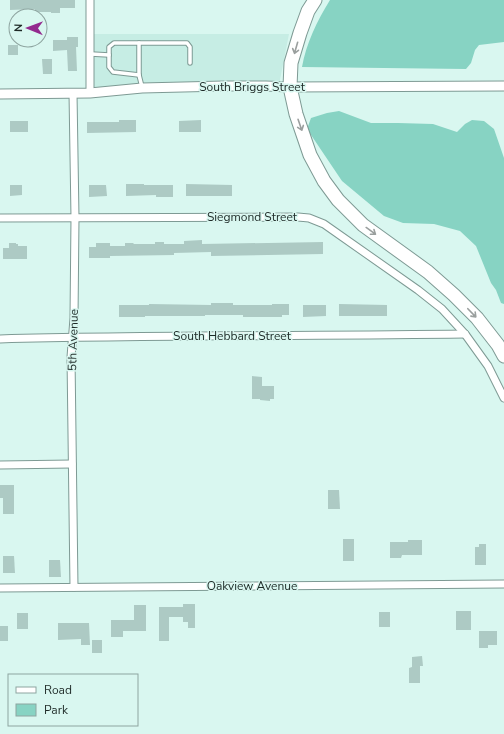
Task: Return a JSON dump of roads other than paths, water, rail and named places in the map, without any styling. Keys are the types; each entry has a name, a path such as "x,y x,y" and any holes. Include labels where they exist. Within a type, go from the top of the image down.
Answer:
{"highway":[{"path":"315,0 308,11 291,63 290,87 296,114 310,155 324,181 338,200 363,225 428,272 454,295 477,318 498,345 504,356"}],"street":[{"path":"90,0 90,93"},
{"name":"South Briggs Street","path":"0,94 90,93 142,88 224,86 504,86"},
{"name":"5th Avenue","path":"73,93 75,218 74,318 71,357 74,587"},
{"name":"Siegmond Street","path":"0,218 298,216 309,218 324,224 418,290 442,309 465,334 488,366 504,398"},
{"name":"South Hebbard Street","path":"0,339 72,337 465,334"},
{"path":"0,465 72,464"},
{"name":"Oakview Avenue","path":"0,588 504,584"}],"lane":[{"path":"139,42 139,75 142,88"},
{"path":"139,75 113,72 109,67 109,47 114,43 187,43 190,47 190,63"},
{"path":"91,54 109,55"}]}
